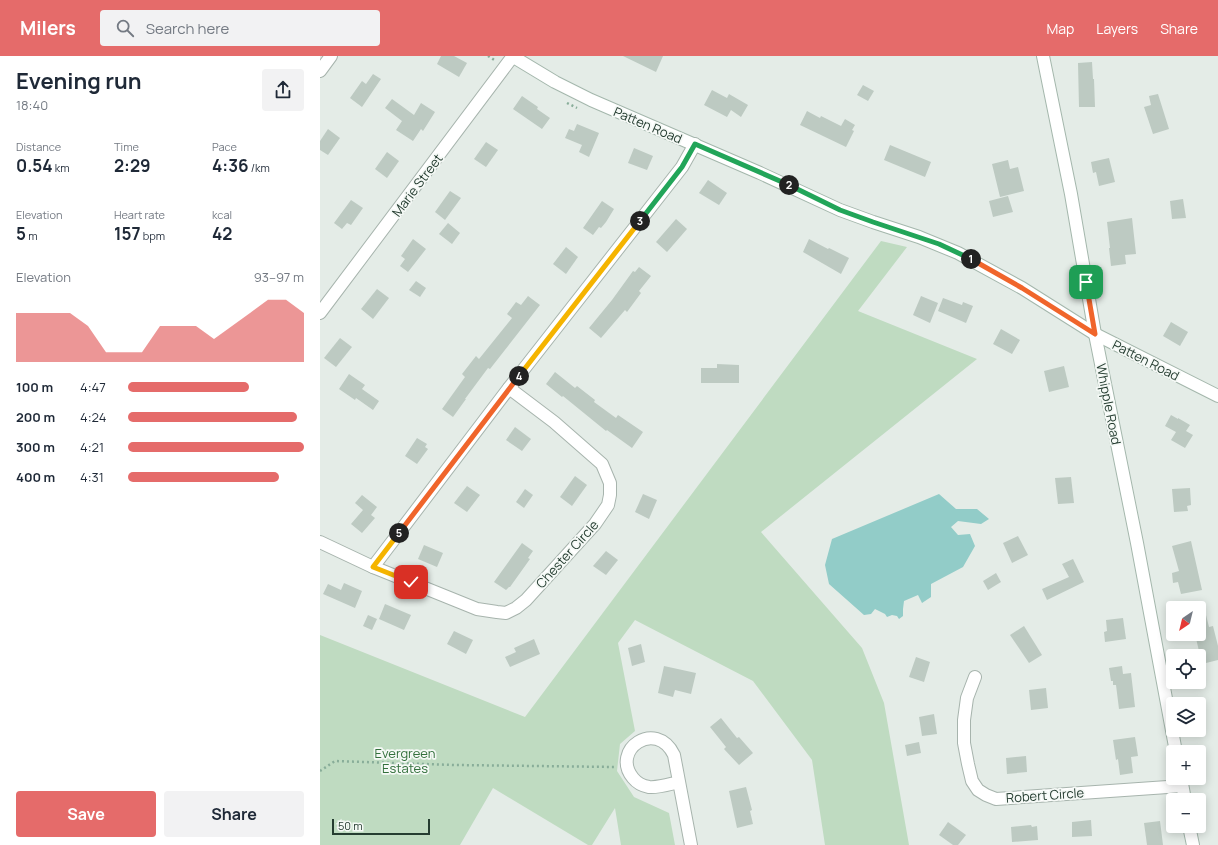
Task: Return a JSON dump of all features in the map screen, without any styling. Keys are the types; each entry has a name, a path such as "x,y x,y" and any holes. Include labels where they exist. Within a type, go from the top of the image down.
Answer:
{"street":[{"path":"320,71 331,56"},
{"name":"Patten Road","path":"512,56 579,95 695,144 788,185 840,210 926,239 977,262 1022,288 1095,334 1218,396"},
{"name":"Marie Street","path":"320,312 512,56"},
{"name":"Whipple Road","path":"1043,56 1071,194 1095,334 1137,544 1175,745"},
{"path":"373,567 509,388 682,167 695,144"},
{"name":"Chester Circle","path":"320,542 373,567 477,609 506,613 516,608 526,600 595,524 608,505 610,483 602,464 554,422 509,388"},
{"name":"Robert Circle","path":"975,677 967,698 964,720 964,743 972,781 978,790 986,795 996,799 1166,783"},
{"path":"679,782 649,787 634,781 627,767 629,751 634,744 645,739 658,739 665,742 671,748 674,755 691,845"},
{"path":"1190,833 1193,845"}],"path":[{"path":"320,771 335,761 454,765 627,767"}],"green space":[{"name":"Evergreen Estates","path":"881,241 907,247 858,311 977,359 761,532 862,648 884,703 909,845 825,845 812,760 753,681 635,620 618,643 635,731 620,744 617,771 634,797 669,813 675,845 621,845 615,808 592,845 588,845 493,788 460,845 320,845 320,635 525,717"}],"water":[{"path":"939,494 956,509 977,509 989,519 981,524 958,521 951,527 958,535 970,534 975,546 963,567 931,584 931,597 922,603 918,595 904,601 903,616 899,619 897,616 892,615 887,617 885,614 875,609 871,614 864,615 829,584 825,565 832,539"}],"building":[{"path":"441,56 454,56 467,63 459,77 437,64"},
{"path":"623,56 663,56 656,72"},
{"path":"1092,62 1095,107 1079,107 1078,63"},
{"path":"373,74 381,79 362,107 350,98 362,81 366,84"},
{"path":"863,85 874,91 868,101 857,95"},
{"path":"712,90 727,98 729,94 748,105 741,117 731,110 727,117 704,105"},
{"path":"1158,94 1169,129 1153,134 1144,107 1151,105 1149,96"},
{"path":"522,96 538,107 537,109 550,118 542,129 513,109"},
{"path":"392,99 414,115 421,103 435,112 423,131 421,129 413,141 396,130 402,121 385,108"},
{"path":"807,111 841,126 845,119 855,125 852,130 854,131 846,147 800,125"},
{"path":"577,124 599,133 589,157 579,152 582,145 565,138 569,129 574,131"},
{"path":"328,129 340,138 328,155 320,150 320,141"},
{"path":"486,142 498,150 486,167 474,159"},
{"path":"890,145 931,162 925,177 884,160"},
{"path":"634,148 653,156 647,170 628,163"},
{"path":"387,152 399,161 387,178 375,169"},
{"path":"1109,158 1115,182 1099,186 1096,172 1093,173 1091,162"},
{"path":"1008,160 1010,169 1018,167 1024,191 1000,197 992,164"},
{"path":"708,180 727,193 719,205 699,193"},
{"path":"450,191 461,198 445,220 435,212"},
{"path":"1008,196 1013,212 993,217 989,201"},
{"path":"1183,199 1186,218 1172,219 1170,201"},
{"path":"351,200 363,208 351,225 347,223 342,229 334,223"},
{"path":"602,201 614,209 606,222 601,228 599,227 593,235 583,228"},
{"path":"1132,218 1136,254 1125,255 1126,264 1111,266 1107,222"},
{"path":"676,219 687,229 667,252 656,242"},
{"path":"448,223 460,233 452,244 439,234"},
{"path":"413,239 426,249 408,272 400,266 405,259 401,256"},
{"path":"809,239 849,258 841,274 803,252"},
{"path":"566,247 578,257 566,274 553,264"},
{"path":"639,267 651,276 639,291 641,293 627,312 625,310 601,338 589,328 633,271 635,272"},
{"path":"416,281 426,288 420,297 409,290"},
{"path":"377,289 389,298 373,319 361,309"},
{"path":"528,296 540,305 490,369 488,368 453,417 442,409 465,377 462,374 476,356 479,359 512,318 507,314 516,302 521,305"},
{"path":"921,296 938,303 930,323 913,315"},
{"path":"943,298 962,305 963,302 973,306 966,323 938,311"},
{"path":"1171,322 1188,332 1180,346 1163,336"},
{"path":"1001,329 1020,340 1012,354 993,344"},
{"path":"340,338 352,347 336,367 324,358"},
{"path":"717,364 739,365 739,383 701,383 701,368 717,368"},
{"path":"1064,366 1069,387 1049,392 1044,371"},
{"path":"555,372 575,388 577,386 595,400 594,402 616,418 618,415 643,432 632,448 607,430 606,431 546,384"},
{"path":"349,374 365,385 362,389 379,401 373,410 356,398 355,400 339,389"},
{"path":"1171,415 1190,425 1186,431 1193,435 1185,448 1171,440 1176,432 1165,426"},
{"path":"515,427 531,439 522,451 506,440"},
{"path":"417,438 427,444 425,447 428,449 417,464 405,456"},
{"path":"575,476 587,485 572,506 560,497"},
{"path":"1071,477 1074,503 1058,504 1055,478"},
{"path":"467,486 480,495 467,512 454,503"},
{"path":"1190,488 1191,505 1187,506 1188,511 1174,512 1172,489"},
{"path":"525,489 533,495 524,508 516,502"},
{"path":"643,494 657,500 649,519 635,512"},
{"path":"362,495 377,507 371,515 375,518 362,533 351,524 363,510 355,503"},
{"path":"1018,536 1028,555 1012,563 1003,543"},
{"path":"1191,541 1202,590 1181,594 1178,582 1173,583 1172,573 1179,571 1172,546"},
{"path":"522,543 533,551 528,558 530,559 510,587 506,590 494,582"},
{"path":"424,545 443,553 437,567 418,559"},
{"path":"606,551 618,560 606,575 593,566"},
{"path":"1073,559 1084,582 1047,600 1042,589 1069,577 1062,564"},
{"path":"996,573 1001,582 988,590 983,581"},
{"path":"344,583 362,591 355,608 323,594 328,584 341,590"},
{"path":"385,604 411,615 404,630 379,619"},
{"path":"368,615 377,619 372,630 363,626"},
{"path":"1206,615 1209,627 1213,626 1218,646 1218,660 1206,663 1206,649 1198,649 1197,641 1206,641"},
{"path":"1123,618 1126,639 1105,642 1104,632 1107,631 1106,620"},
{"path":"1024,626 1042,655 1029,663 1010,635"},
{"path":"454,631 473,640 466,654 447,644"},
{"path":"534,639 540,654 510,667 505,657 516,652 514,648"},
{"path":"641,644 645,662 632,666 628,648"},
{"path":"916,657 930,662 924,682 909,677"},
{"path":"664,666 696,673 691,694 675,690 673,697 658,693"},
{"path":"1122,666 1123,674 1131,673 1135,707 1119,709 1116,685 1113,685 1113,681 1111,681 1109,668"},
{"path":"1046,688 1048,708 1031,710 1029,690"},
{"path":"934,714 937,734 922,736 919,717"},
{"path":"721,718 737,738 739,737 753,753 739,765 724,749 726,747 710,727"},
{"path":"1135,737 1138,756 1131,757 1133,773 1120,775 1113,740"},
{"path":"919,742 921,753 907,756 905,745"},
{"path":"1026,756 1027,772 1007,774 1006,758"},
{"path":"746,787 752,810 750,811 753,824 737,828 729,791"},
{"path":"1091,820 1092,836 1072,837 1072,822"},
{"path":"1160,821 1163,845 1147,845 1144,823"},
{"path":"948,822 966,835 958,845 953,845 939,835"},
{"path":"1031,825 1032,827 1037,826 1038,840 1012,842 1011,827"}],"route":[{"path":"411,582 373,567 509,388 682,167 695,144 788,185 840,210 939,244 977,262 1022,288 1095,334 1086,282"}]}
